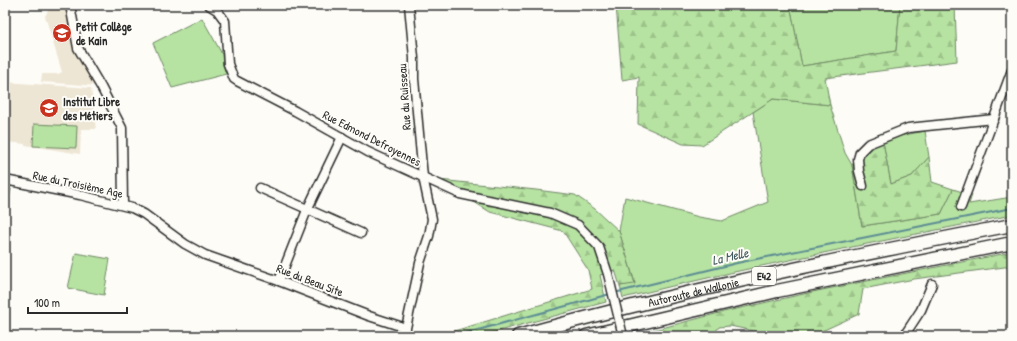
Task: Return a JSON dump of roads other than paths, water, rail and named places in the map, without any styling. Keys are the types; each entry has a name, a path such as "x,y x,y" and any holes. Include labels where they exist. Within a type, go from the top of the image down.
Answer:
{"highway":[{"name":"Autoroute de Wallonie","path":"518,336 643,303 1012,225"},
{"name":"Autoroute de Wallonie","path":"586,336 777,291 1012,243"}],"street":[{"path":"70,5 78,48 101,87 122,128 123,205"},
{"name":"Rue Edmond Defroyennes","path":"209,5 218,10 225,21 228,64 234,79 368,152 460,194 550,213 578,225 599,247 608,274 623,336"},
{"name":"Rue du Ruisseau","path":"406,328 420,264 429,236 432,219 423,177 409,5"},
{"path":"961,207 1012,70"},
{"path":"862,186 858,159 860,152 868,144 908,128 994,119"},
{"path":"279,281 307,210 342,137"},
{"name":"Rue du Troisième Age","path":"5,180 80,195 132,208 144,214 185,244 205,255"},
{"path":"260,188 361,234"},
{"name":"Rue du Beau Site","path":"205,255 279,281 369,316 406,328"},
{"path":"904,336 921,310 932,284"}],"waterway":[{"name":"La Melle","path":"614,293 737,263 1012,208"},
{"name":"La Melle","path":"456,336 610,294"}],"place":[{"name":"Petit Collège de Kain","path":"62,33"},
{"name":"Institut Libre des Métiers","path":"49,108"}]}
